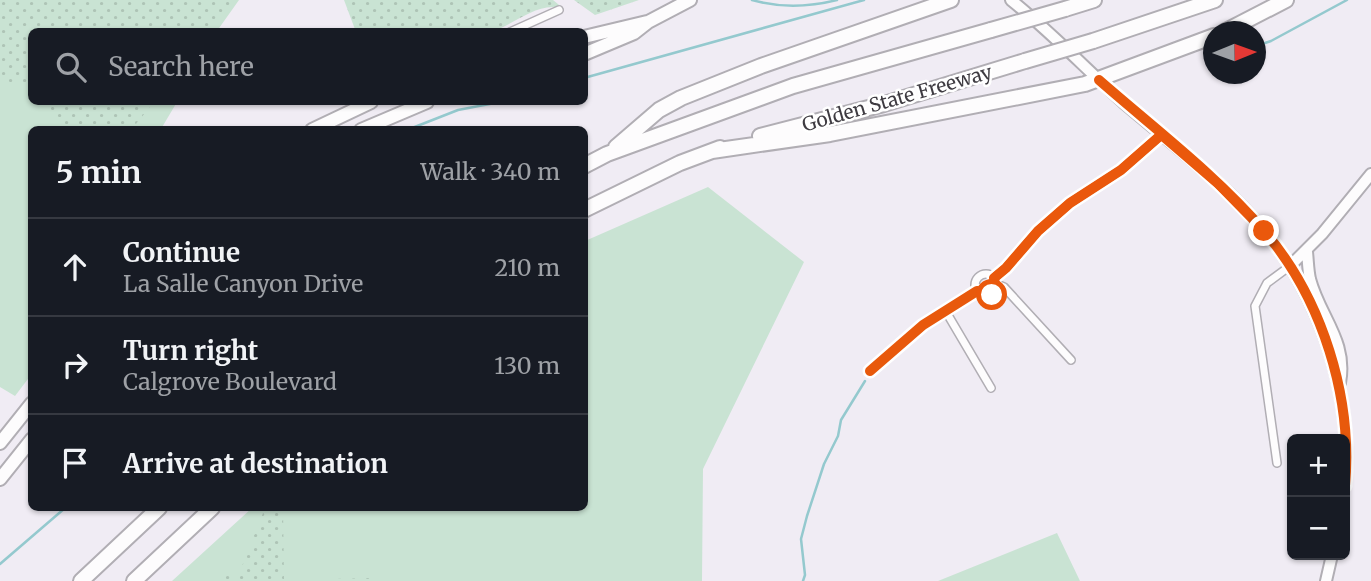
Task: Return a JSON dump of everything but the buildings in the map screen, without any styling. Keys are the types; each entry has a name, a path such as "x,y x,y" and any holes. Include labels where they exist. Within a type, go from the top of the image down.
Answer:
{"highway":[{"path":"607,155 659,110 681,98 761,66 951,0"},
{"name":"Golden State Freeway","path":"588,164 793,86 1094,0"},
{"name":"Golden State Freeway","path":"588,207 632,185 736,143 884,104 1093,41 1215,0"},
{"path":"1245,21 1286,0"},
{"path":"712,151 831,134 887,121 1034,95 1099,80 1203,40"},
{"path":"81,581 156,511"},
{"path":"134,581 209,511"}],"main road":[{"path":"588,52 634,33 648,22 690,0"},
{"path":"588,36 628,24 648,22"},
{"path":"320,126 364,105"},
{"path":"371,126 420,105"},
{"path":"0,443 28,408"},
{"path":"0,479 28,444"}],"street":[{"path":"1011,0 1235,200 1264,231 1290,266 1319,324 1339,390 1345,434"},
{"path":"519,28 559,10"},
{"path":"1071,359 1004,287 995,281 989,274 981,276 976,282 977,290 983,296 992,295 995,281 1038,231 1070,203 1121,170 1161,135"},
{"path":"1277,463 1255,306 1267,283 1307,252 1371,174"},
{"path":"1307,252 1310,281 1338,344 1343,366 1339,390"},
{"path":"870,371 912,333 977,290"},
{"path":"946,310 991,388"},
{"path":"1326,581 1331,560"}],"green space":[{"path":"0,0 239,0 219,28 28,28 28,105 175,105 163,126 28,126 28,379 15,396 0,387"},
{"path":"0,0 236,0 213,28 28,28 28,84 0,85"},
{"path":"344,0 553,0 564,9 555,7 537,10 502,28 354,28"},
{"path":"574,0 639,0 595,15"},
{"path":"49,105 152,105 134,126 60,126"},
{"path":"708,187 804,262 703,469 702,581 172,581 249,511 588,511 588,240"},
{"path":"264,511 283,511 284,580 375,578 375,581 211,581 240,571"},
{"path":"1057,533 1080,581 938,581"}],"waterway":[{"path":"752,0 794,6 837,0"},
{"path":"588,77 864,0"},
{"path":"1266,43 1347,0"},
{"path":"417,126 458,110 484,105"},
{"path":"803,581 805,575 801,539 807,516 824,464 838,436 841,420 865,381"},
{"path":"0,564 62,511"}],"cycle path":[{"path":"1099,80 1206,172 1246,211 1285,258 1303,287 1329,351 1338,384 1345,434"},
{"path":"994,278 1038,231 1070,203 1121,170 1161,135"},
{"path":"870,371 923,325 977,291"}],"route":[{"path":"992,295 997,288 994,278 1038,231 1070,203 1121,170 1161,135 1218,184 1264,231"}]}
